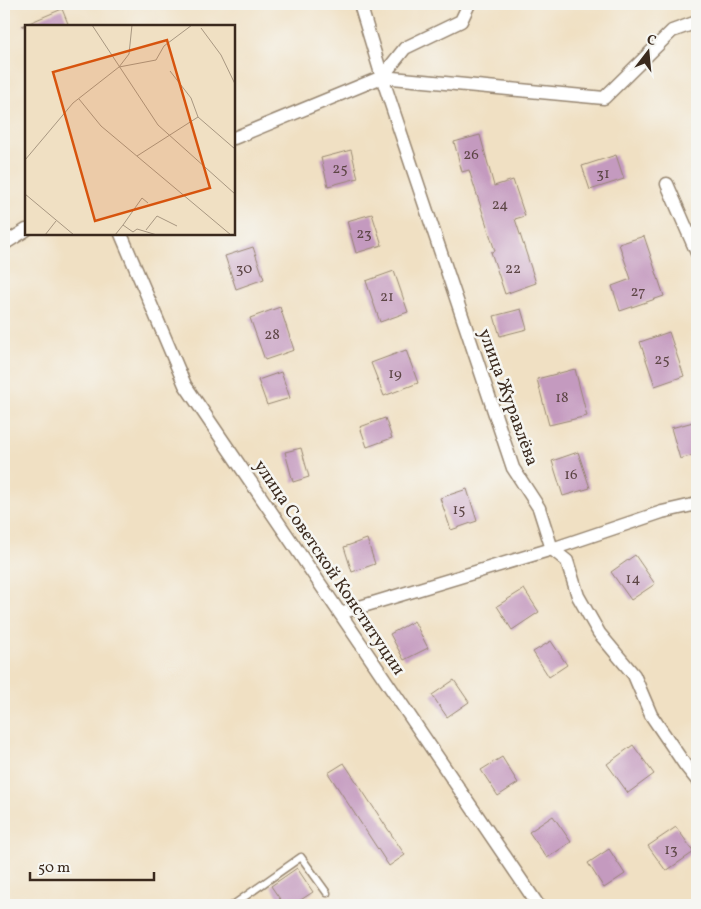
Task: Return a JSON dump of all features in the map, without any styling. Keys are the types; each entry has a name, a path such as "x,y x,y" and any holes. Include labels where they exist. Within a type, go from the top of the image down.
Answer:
{"street":[{"name":"улица Журавлёва","path":"360,4 382,76 513,468 539,508 552,549 567,561 578,596 599,634 634,675 651,715 697,780"},
{"path":"235,138 382,76 405,48 461,21 469,4"},
{"path":"382,76 604,98 672,31 697,22"},
{"path":"668,184 697,253"},
{"path":"4,244 25,231"},
{"name":"улица Советской Конституции","path":"121,235 185,385 538,905"},
{"path":"340,613 552,549 662,512 697,504"}],"lane":[{"path":"233,905 301,857 326,893"}],"building":[{"path":"62,9 69,25 25,25 22,26"},
{"path":"480,135 494,186 513,180 525,216 515,219 536,283 505,294 491,252 495,251 469,170 462,172 454,142"},
{"path":"351,150 358,178 328,186 321,158"},
{"path":"616,155 624,179 590,190 582,166"},
{"path":"372,214 382,245 356,253 347,221"},
{"path":"644,236 664,296 620,311 612,286 631,279 619,244"},
{"path":"253,247 264,279 236,289 225,256"},
{"path":"394,271 408,312 380,322 366,281"},
{"path":"280,307 294,350 265,360 250,318"},
{"path":"521,309 527,329 500,336 494,316"},
{"path":"669,332 684,376 655,386 640,342"},
{"path":"406,350 418,383 384,396 371,363"},
{"path":"575,369 587,416 549,425 537,379"},
{"path":"281,372 290,398 267,405 258,380"},
{"path":"385,418 392,438 367,447 360,427"},
{"path":"697,421 697,454 680,459 671,428"},
{"path":"301,448 309,477 293,482 285,452"},
{"path":"578,452 590,488 563,496 552,461"},
{"path":"467,489 477,521 451,530 440,498"},
{"path":"367,539 375,564 352,572 344,547"},
{"path":"635,555 655,584 631,600 611,572"},
{"path":"524,589 539,612 512,630 497,606"},
{"path":"414,621 428,648 404,660 390,634"},
{"path":"551,641 567,665 549,677 533,652"},
{"path":"454,680 469,702 447,717 432,695"},
{"path":"633,745 654,774 628,793 607,764"},
{"path":"502,757 518,783 498,796 481,770"},
{"path":"344,763 405,855 389,866 328,773"},
{"path":"553,816 571,842 547,858 529,832"},
{"path":"676,827 694,852 666,871 648,846"},
{"path":"609,849 625,874 604,888 588,863"},
{"path":"297,868 313,892 293,905 284,905 271,886"}]}
